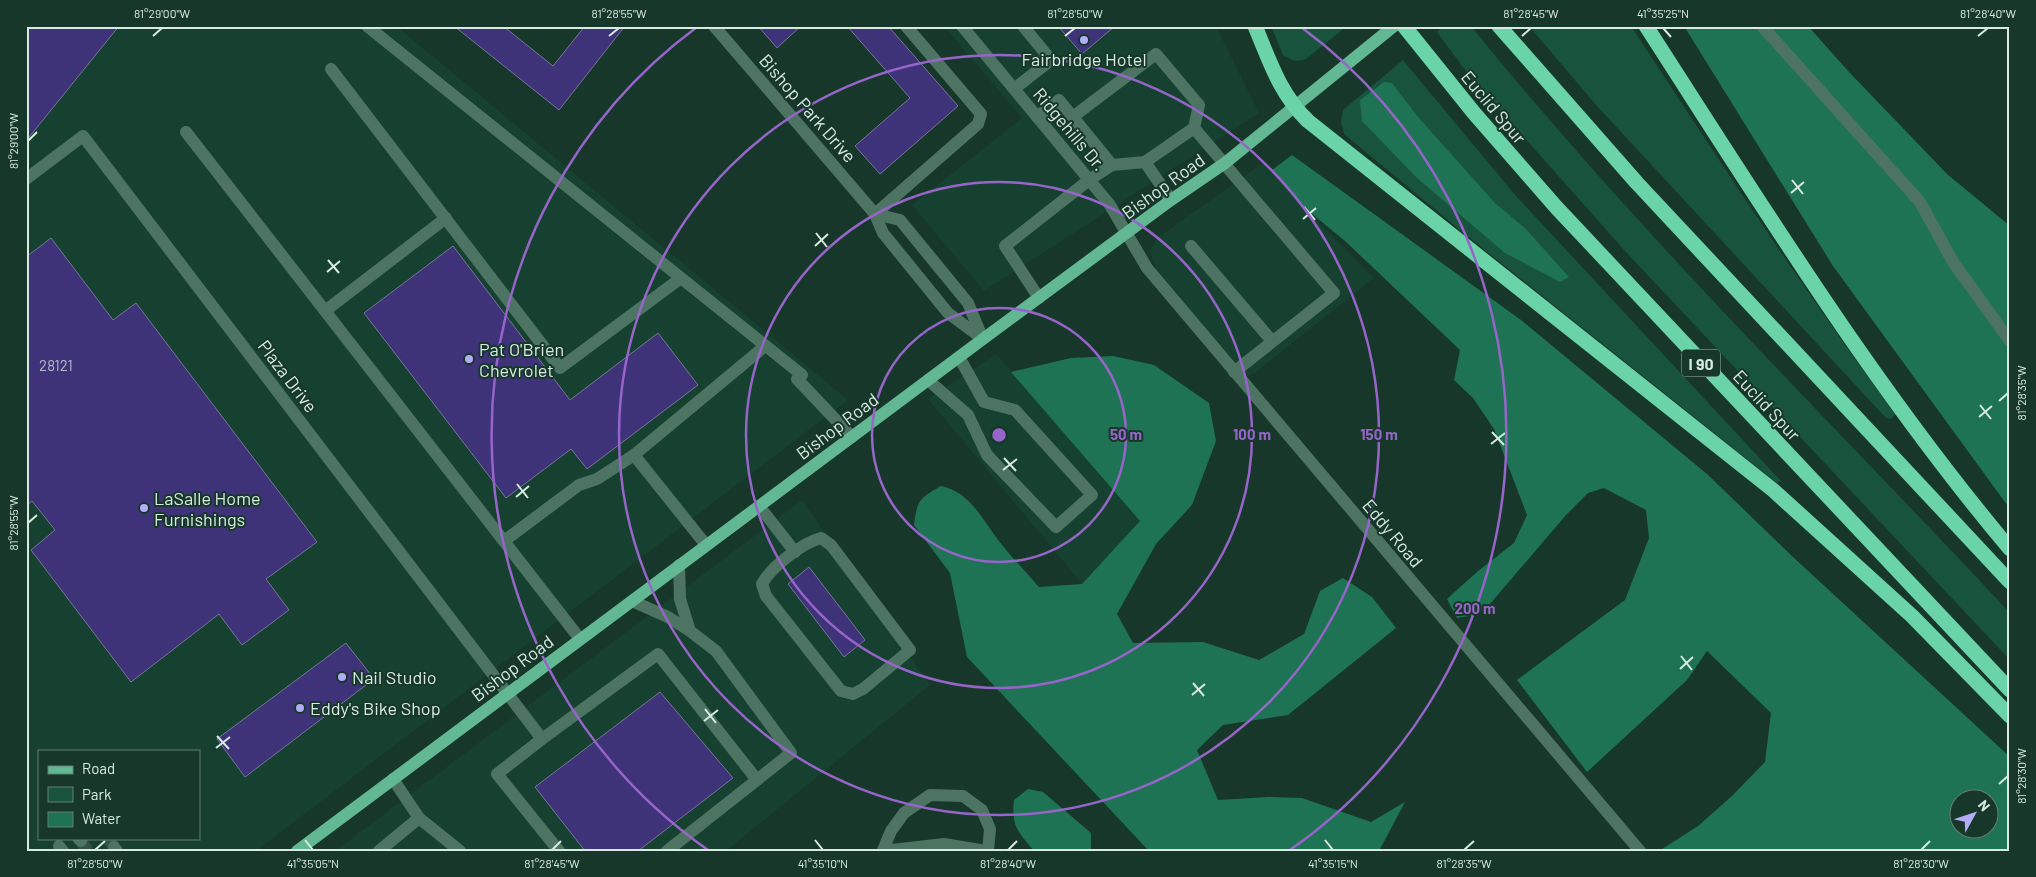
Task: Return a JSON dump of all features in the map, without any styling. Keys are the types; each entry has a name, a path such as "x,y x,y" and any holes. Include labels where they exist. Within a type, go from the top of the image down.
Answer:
{"highway":[{"path":"1255,26 1283,92 1294,108 1318,130 1773,490 1905,610 2010,716"},
{"name":"Euclid Spur","path":"1404,26 1474,113 1567,220 2010,690"},
{"path":"1499,26 1637,184 2010,582"},
{"path":"1646,26 1804,269 1900,408 1950,476 2010,549"}],"main road":[{"name":"Bishop Road","path":"297,851 958,357 1171,200 1225,163 1394,26"}],"street":[{"path":"367,26 765,346 799,377 852,437"},
{"name":"Bishop Park Drive","path":"714,26 875,214 883,233 948,313 983,339"},
{"path":"875,214 978,124 981,114 906,26"},
{"name":"Ridgehills Dr.","path":"962,26 1110,205 1128,233"},
{"path":"1014,89 1051,60 1023,26"},
{"path":"1762,26 1920,202 1953,262 2010,341"},
{"path":"1039,298 1005,246 1089,180 1112,165 1145,162 1194,128 1198,105 1156,54 1074,116"},
{"path":"331,68 560,368 681,278"},
{"path":"1037,117 1060,100 1112,165"},
{"path":"1194,128 1334,292 1234,372"},
{"path":"186,132 580,639"},
{"name":"Plaza Drive","path":"26,179 84,136 508,693"},
{"path":"1145,162 1171,200"},
{"path":"875,214 900,220 968,303 983,339"},
{"path":"325,311 446,218"},
{"name":"Eddy Road","path":"1128,233 1146,268 1640,851"},
{"path":"1191,246 1272,341"},
{"path":"504,541 579,485 597,479 634,455 765,346"},
{"path":"928,380 968,415 988,455 1056,527 1092,495 1015,410 984,402 958,357"},
{"path":"968,415 984,402"},
{"path":"634,455 706,545"},
{"path":"760,506 795,552"},
{"path":"821,538 831,545 910,650 863,689 853,694 841,691 766,596 762,584 767,574 795,552 811,541 821,538"},
{"path":"679,565 680,599 690,631"},
{"path":"632,601 668,617 716,651 791,753 667,851"},
{"path":"559,851 497,774 658,654 757,780"},
{"path":"508,693 542,739"},
{"path":"393,779 419,818 460,851"},
{"path":"930,795 963,796 982,810 990,829 987,851 944,844 883,851 891,831 904,813 930,795"},
{"path":"379,851 419,818"}],"shaded area":[{"path":"26,26 396,26 848,400 256,851 26,851"},
{"path":"944,26 1216,26 1259,113 984,291 912,205 1022,118"},
{"path":"1684,26 1808,26 1849,72 1947,174 2010,226 2010,509 1833,266"},
{"path":"1384,82 1392,83 1418,117 1495,203 1526,229 1569,277 1560,282 1505,253 1417,178 1362,121 1360,100"},
{"path":"1292,155 1521,320 1707,474 1793,557 2010,757 2010,851 1659,851 1698,826 1732,796 1765,762 1771,713 1707,651 1687,680 1587,772 1517,680 1625,600 1649,538 1646,510 1604,488 1588,493 1566,515 1490,604 1475,615 1457,618 1447,599 1478,571 1514,543 1527,515 1494,429 1473,398 1454,380 1460,350 1345,241 1306,209 1272,170"},
{"path":"1263,163 1272,170 1306,209 1374,278 1256,372 1246,377 1158,275 1150,251 1157,238"},
{"path":"996,354 1141,521 1082,584 928,399"},
{"path":"1113,356 1154,365 1209,403 1216,441 1192,505 1156,544 1117,614 1133,643 1203,642 1259,660 1304,634 1320,591 1343,578 1372,597 1396,628 1288,715 1223,725 1197,750 1218,800 1268,797 1302,798 1371,822 1405,802 1379,851 1149,851 967,657 950,573 914,525 918,505 924,497 941,486 952,489 969,502 1007,551 1039,587 1082,584 1140,521 1011,372 1071,358"},
{"path":"802,500 930,685 726,851 335,851"}],"green space":[{"path":"1271,26 1347,26 1306,59 1297,61 1283,55"},
{"path":"1443,26 1471,26 1600,178 1667,252 2010,613 2010,660 1625,251 1468,74 1437,32"},
{"path":"1529,26 1631,26 1793,270 1895,414 1891,419 1886,418 1596,105"},
{"path":"1403,60 1516,196 1781,481 1777,483 1466,235 1344,134 1341,123 1343,110"}],"water":[{"path":"1028,789 1043,792 1091,833 1091,851 1034,851 1017,828 1013,809 1014,800"}],"building":[{"path":"26,26 119,26 26,141"},
{"path":"454,26 503,26 553,66 585,26 625,26 559,110"},
{"path":"758,26 801,26 777,48"},
{"path":"847,26 888,26 958,106 880,174 855,146 910,98"},
{"name":"Fairbridge Hotel","path":"1058,26 1115,26 1082,54"},
{"path":"51,238 113,320 136,303 317,542 266,579 289,610 242,645 219,614 131,682 31,550 55,530 32,501 26,506 26,257"},
{"name":"Pat O'Brien Chevrolet","path":"453,246 570,400 658,333 698,385 587,469 571,449 506,498 364,313"},
{"path":"809,567 865,640 844,657 788,584"},
{"path":"346,643 374,679 245,777 217,739"},
{"path":"660,692 733,778 638,851 585,851 535,787"}],"tunnel":[{"path":"109,840 114,847"},
{"path":"81,841 88,851"}],"place":[{"name":"Fairbridge Hotel","path":"1084,40"},
{"name":"Pat O'Brien Chevrolet","path":"469,359"},
{"name":"LaSalle Home Furnishings","path":"144,508"},
{"name":"Nail Studio","path":"342,677"},
{"name":"Eddy's Bike Shop","path":"300,708"}]}
